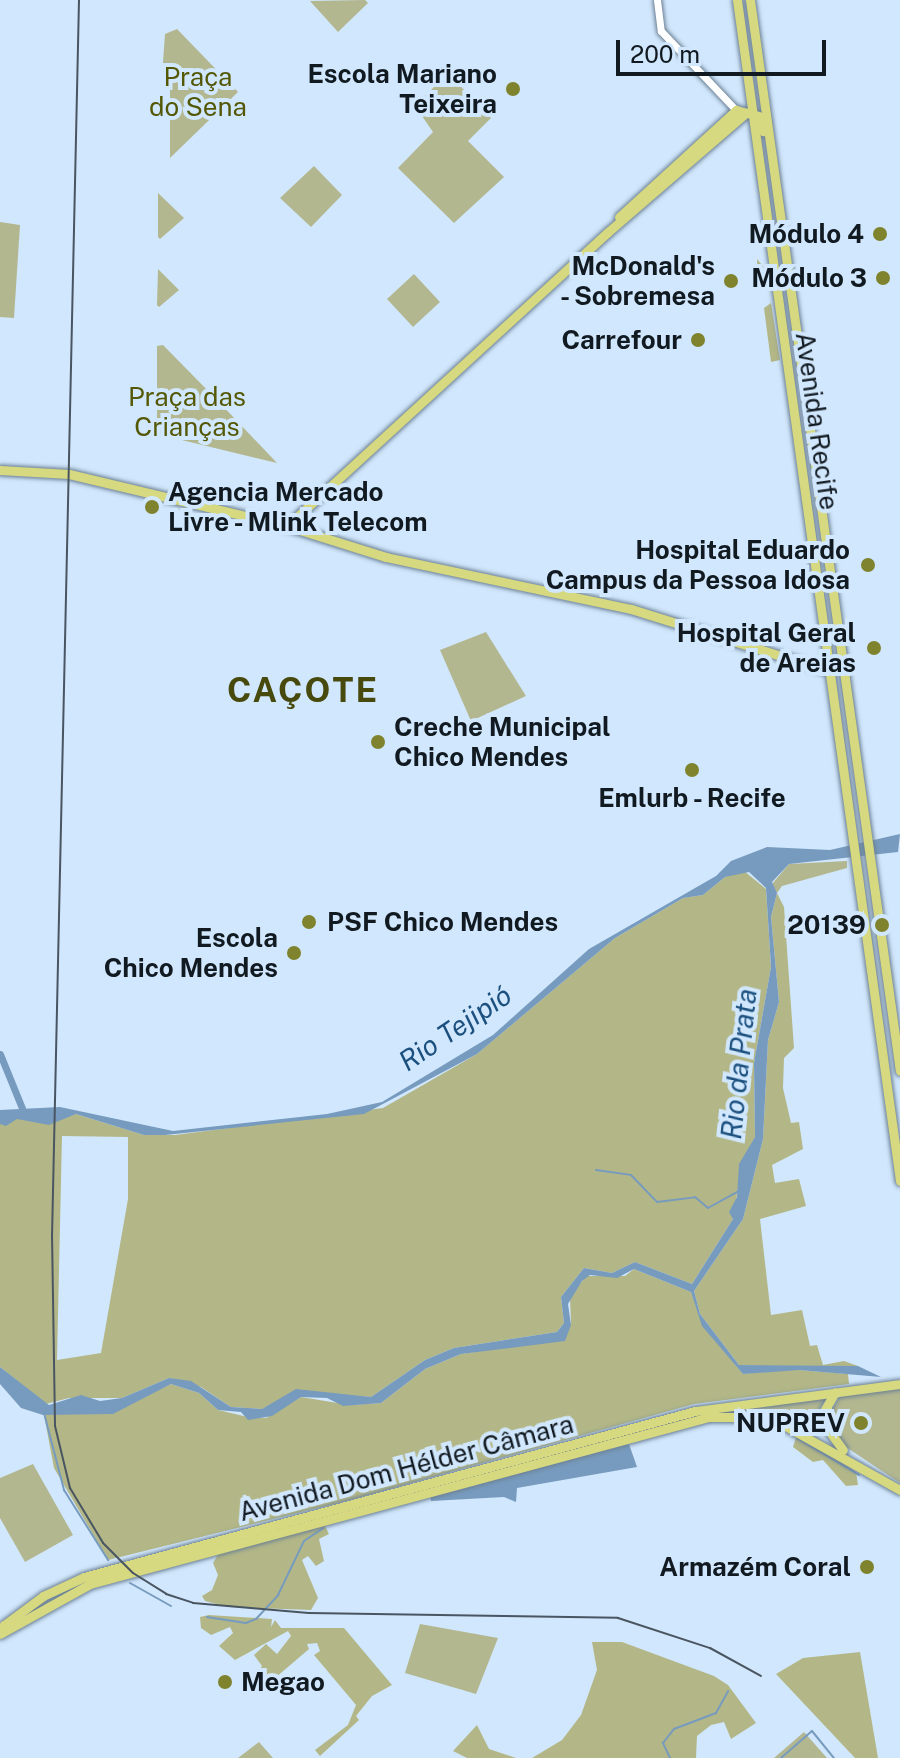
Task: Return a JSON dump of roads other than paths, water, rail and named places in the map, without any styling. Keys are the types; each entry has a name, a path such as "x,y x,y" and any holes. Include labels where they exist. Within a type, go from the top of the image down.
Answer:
{"main road":[{"name":"Avenida Recife","path":"737,0 745,112 753,132 900,1181"},
{"name":"Avenida Recife","path":"750,0 900,1071"},
{"path":"608,232 745,112"},
{"path":"745,112 761,122 782,220"},
{"path":"287,526 608,232 745,112"},
{"path":"732,125 753,132"},
{"path":"0,470 67,473 287,526 386,557 631,609 829,671"},
{"name":"Avenida Dom Hélder Câmara","path":"4,1630 43,1596 84,1577 695,1411 900,1382"},
{"path":"793,1429 812,1429 836,1393"},
{"path":"836,1393 826,1408 827,1428 870,1474"},
{"name":"Avenida Dom Hélder Câmara","path":"4,1630 90,1584 675,1426 736,1416 793,1429 900,1490"}],"street":[{"path":"657,0 661,31 745,112"}],"water":[{"path":"900,834 898,852 789,864 772,882 777,893 771,917 779,1002 768,1040 763,1139 743,1219 694,1291 700,1314 739,1365 858,1366 881,1377 799,1370 743,1374 702,1326 691,1292 634,1269 617,1278 590,1275 582,1281 568,1304 571,1325 565,1341 461,1354 425,1369 381,1403 343,1406 327,1398 301,1397 272,1416 248,1420 241,1412 218,1410 199,1393 171,1384 113,1414 43,1415 21,1408 0,1384 0,1367 49,1405 81,1395 100,1401 122,1398 169,1378 191,1381 231,1407 262,1409 296,1389 371,1397 425,1360 454,1348 557,1332 564,1323 561,1297 584,1268 612,1273 635,1262 692,1284 733,1219 729,1212 737,1197 739,1164 755,1137 754,1063 771,967 766,888 749,872 725,877 703,895 683,898 615,938 477,1054 364,1114 144,1135 76,1114 49,1125 17,1119 6,1126 0,1124 0,1110 60,1107 173,1131 327,1114 382,1102 493,1035 589,949 716,876 731,861 767,847 830,850"},
{"path":"629,1444 637,1467 517,1488 516,1502 504,1497 431,1501 430,1496"}],"waterway":[{"path":"0,1054 24,1113"},
{"path":"596,1170 631,1175 657,1202 695,1197 708,1208 739,1191"},
{"path":"44,1413 64,1490 108,1560"},
{"path":"797,1438 859,1475"},
{"path":"207,1617 246,1623 256,1619 278,1595 304,1541 323,1528"},
{"path":"130,1583 171,1606"},
{"path":"670,1758 663,1743 674,1729 716,1713 728,1691"},
{"path":"781,1758 812,1731 834,1758"}],"tram line":[{"path":"79,0 52,1234 55,1426 70,1488 103,1543 133,1573 166,1594 193,1603 309,1613 618,1618 710,1648 761,1676"}],"place":[{"name":"Escola Mariano Teixeira","path":"513,89"},
{"name":"Módulo 4","path":"880,234"},
{"name":"Módulo 3","path":"883,278"},
{"name":"McDonald's - Sobremesa","path":"731,281"},
{"name":"Carrefour","path":"698,340"},
{"name":"Agencia Mercado Livre - Mlink Telecom","path":"152,507"},
{"name":"Hospital Eduardo Campus da Pessoa Idosa","path":"868,565"},
{"name":"Hospital Geral de Areias","path":"874,648"},
{"name":"Creche Municipal Chico Mendes","path":"378,742"},
{"name":"Emlurb - Recife","path":"692,770"},
{"name":"PSF Chico Mendes","path":"309,922"},
{"name":"20139","path":"882,925"},
{"name":"Escola Chico Mendes","path":"294,953"},
{"name":"NUPREV","path":"861,1423"},
{"name":"Armazém Coral","path":"867,1567"},
{"name":"Megao","path":"225,1682"}],"district":[{"name":"CAÇOTE","path":"303,691"}],"park label":[{"name":"Praça do Sena","path":"198,92"},
{"name":"Praça das Crianças","path":"187,412"}],"water label":[{"name":"Rio Tejipió","path":"455,1028"},
{"name":"Rio da Prata","path":"739,1064"}]}
